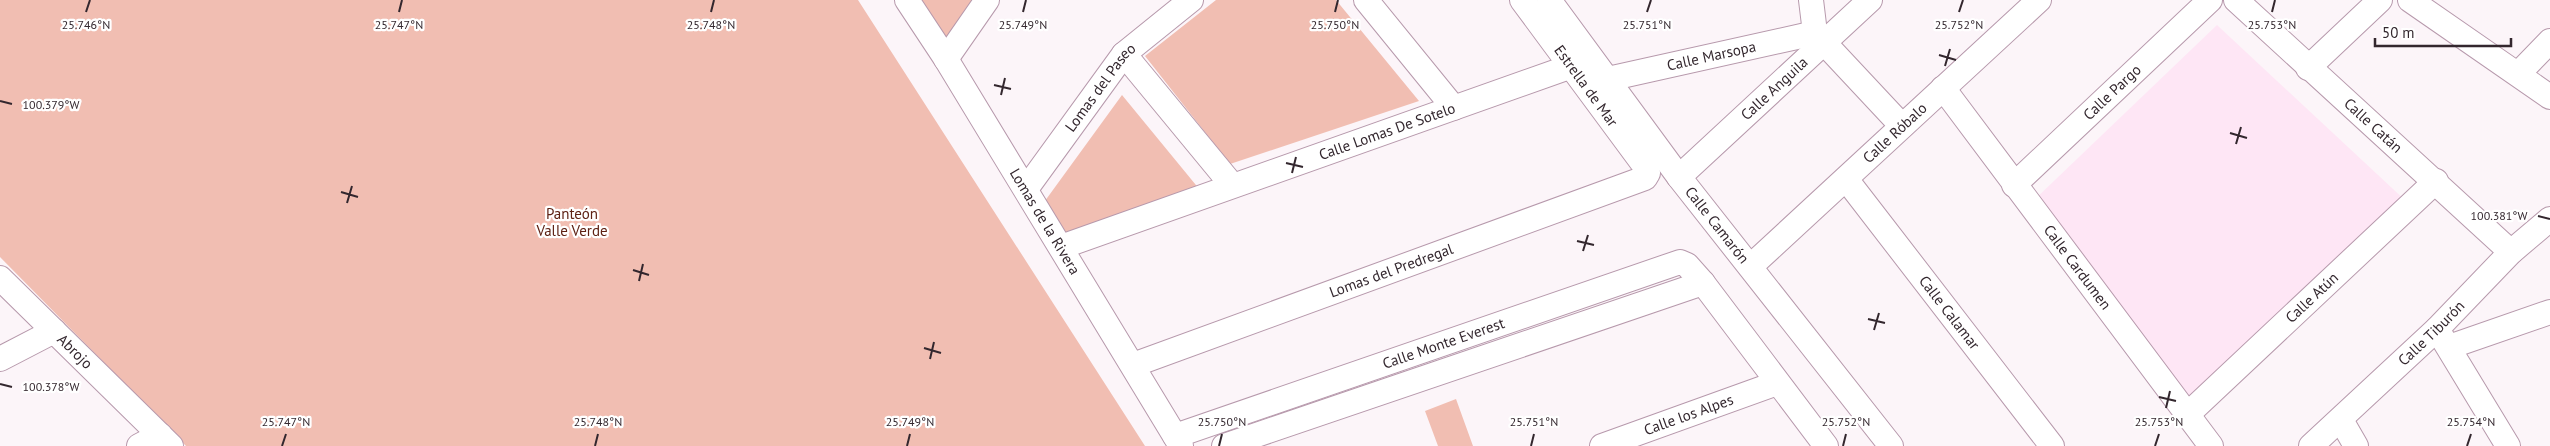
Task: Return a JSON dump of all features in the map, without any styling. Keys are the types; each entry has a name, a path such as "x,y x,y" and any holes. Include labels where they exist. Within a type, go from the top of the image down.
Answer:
{"street":[{"name":"Lomas de la Rivera","path":"907,0 946,59 1026,189 1178,441"},
{"path":"946,59 987,0"},
{"name":"Lomas del Paseo","path":"1026,189 1124,54 1191,0"},
{"path":"1366,0 1454,108"},
{"name":"Estrella de Mar","path":"1522,0 1572,66 1648,173"},
{"name":"Calle Camarón","path":"1549,0 1679,177 1891,446"},
{"path":"1811,0 1820,37 1902,126"},
{"name":"Calle Anguila","path":"1679,177 1820,37 1870,0"},
{"name":"Calle Róbalo","path":"1751,266 2039,0"},
{"name":"Calle Pargo","path":"2014,185 2210,0"},
{"name":"Calle Catán","path":"2236,0 2511,252"},
{"path":"2308,68 2380,0"},
{"path":"2410,0 2519,73 2550,97"},
{"name":"Calle Marsopa","path":"1608,79 1820,37"},
{"path":"2519,73 2550,41"},
{"path":"1124,54 1232,185"},
{"name":"Calle Lomas De Sotelo","path":"1061,247 1572,66"},
{"name":"Calle Cardumen","path":"1943,88 2211,446"},
{"name":"Lomas del Predregal","path":"1133,365 1645,178 1648,173"},
{"name":"Calle Calamar","path":"1846,179 2052,446"},
{"name":"Calle Atún","path":"2188,414 2436,182"},
{"name":"Calle Tiburón","path":"2310,446 2443,338 2511,252 2550,219"},
{"name":"Calle Monte Everest","path":"1178,441 1674,262 1680,262 1687,265 1703,283 1826,446"},
{"name":"Abrojo","path":"0,278 166,440"},
{"name":"Calle Monte Everest","path":"1224,446 1703,283"},
{"path":"2508,446 2443,338 2550,312"},
{"path":"0,359 54,331"},
{"name":"Calle los Alpes","path":"1602,446 1777,382"},
{"path":"2341,420 2356,446"},
{"path":"139,446 166,440"}],"shaded area":[{"path":"2217,25 2408,203 2190,408 2030,204"}],"green space":[{"name":"Panteón Valle Verde","path":"0,0 858,0 1145,446 186,446 0,257"},
{"path":"907,0 987,0 946,59"},
{"path":"1216,0 1336,0 1419,101 1230,164 1145,56"},
{"path":"1122,95 1200,190 1068,241 1042,205"},
{"path":"1456,399 1473,446 1438,446 1425,411"}]}
